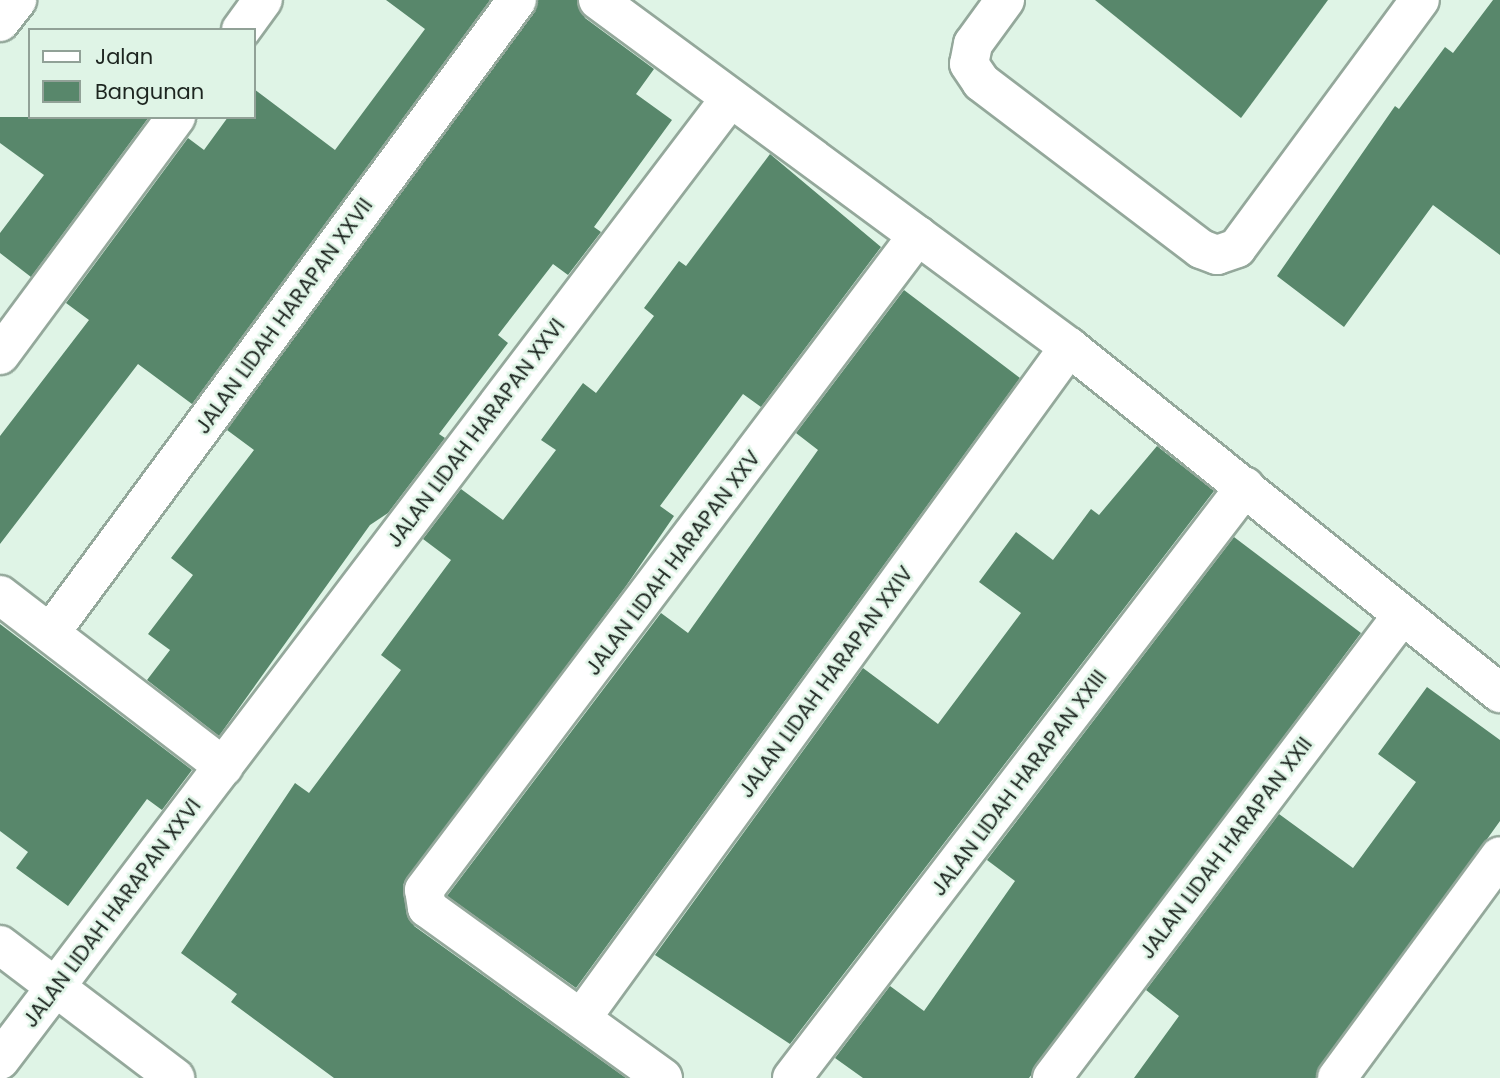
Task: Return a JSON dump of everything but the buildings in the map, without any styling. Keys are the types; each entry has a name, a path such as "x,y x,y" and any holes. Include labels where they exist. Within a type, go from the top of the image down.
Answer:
{"street":[{"path":"0,22 17,0"},
{"path":"242,28 263,0"},
{"name":"JALAN LIDAH HARAPAN XXVII","path":"51,632 517,0"},
{"path":"598,0 729,100 919,235 1069,347 1245,487 1400,618 1500,693"},
{"path":"1005,0 973,44 969,64 981,82 1217,255 1237,248 1420,0"},
{"name":"JALAN LIDAH HARAPAN XXVI","path":"0,1060 729,100"},
{"path":"0,355 175,119"},
{"name":"JALAN LIDAH HARAPAN XXV","path":"583,1016 427,908 424,890 919,235"},
{"name":"JALAN LIDAH HARAPAN XXIV","path":"583,1016 1069,347"},
{"name":"JALAN LIDAH HARAPAN XXIII","path":"792,1078 1245,487"},
{"path":"0,595 224,767"},
{"name":"JALAN LIDAH HARAPAN XXII","path":"1052,1078 1400,618"},
{"path":"1337,1078 1500,856"},
{"path":"0,945 176,1078"},
{"path":"583,1016 663,1078"}]}
